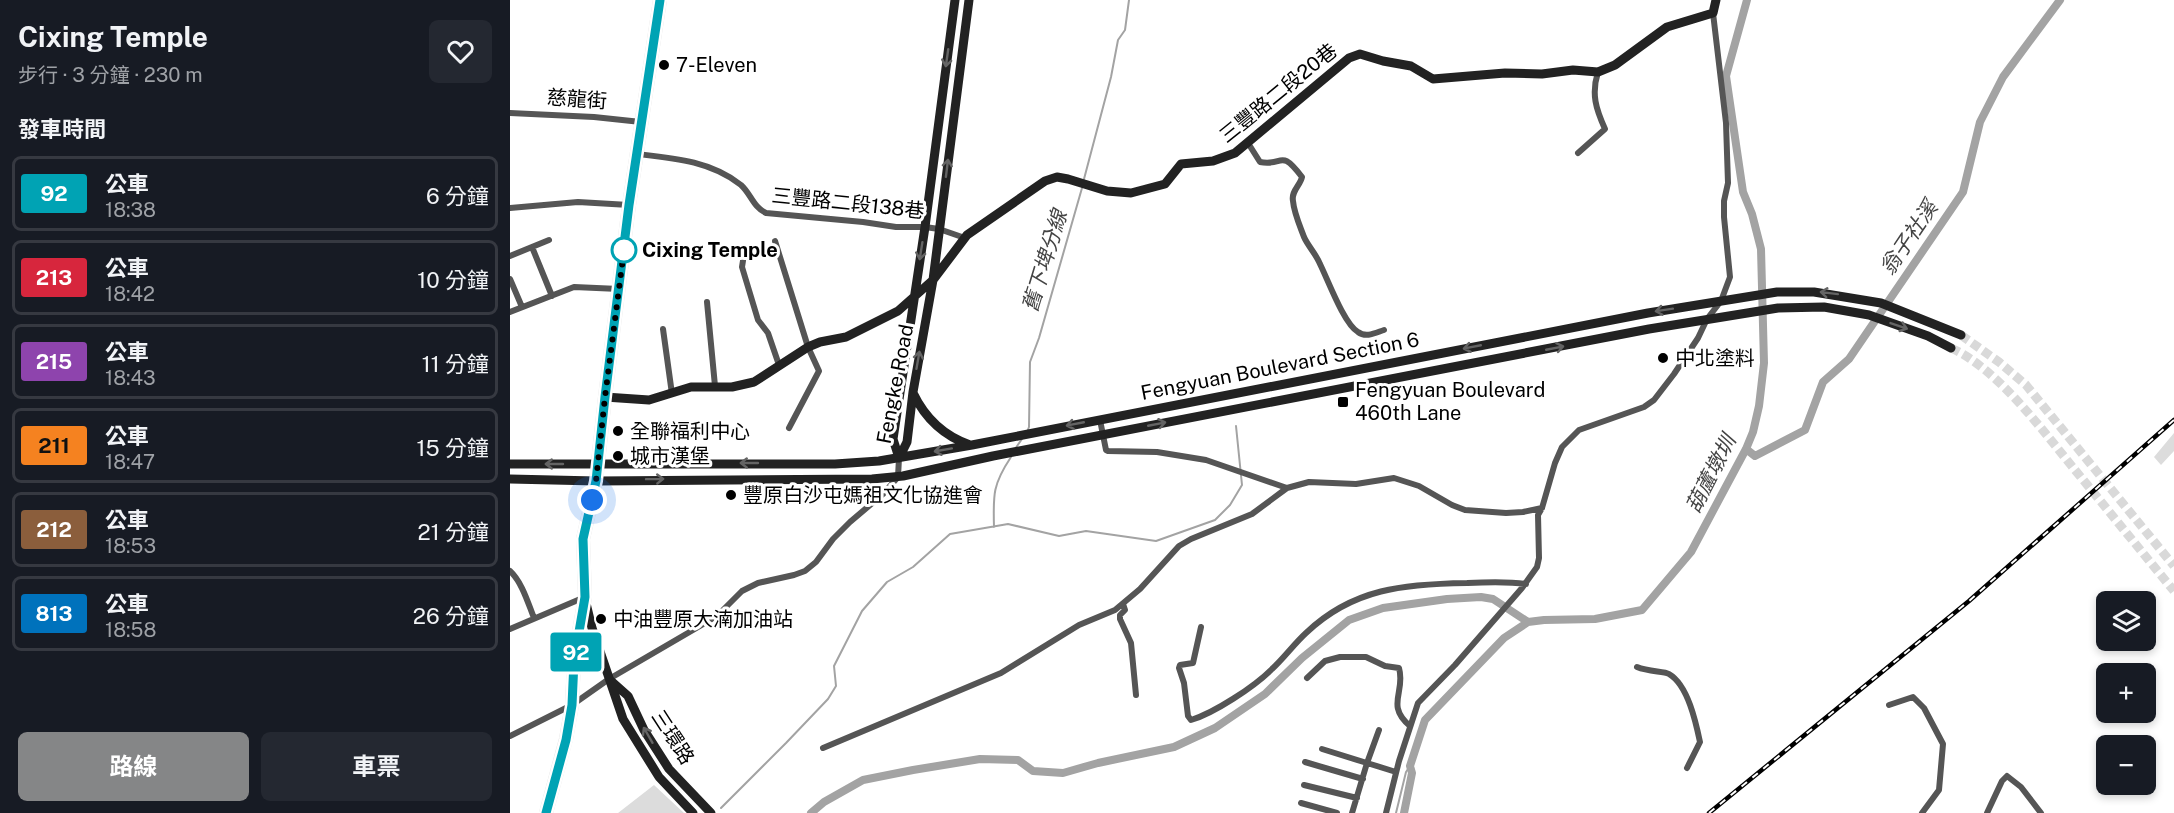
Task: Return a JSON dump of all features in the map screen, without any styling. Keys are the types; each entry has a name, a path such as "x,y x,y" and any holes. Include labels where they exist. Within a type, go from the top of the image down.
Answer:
{"main road":[{"path":"546,813 566,740 572,705 574,661 585,597 583,539 596,481 629,205 660,0"}],"street":[{"name":"Fengke Road","path":"899,458 893,439 925,227 955,0"},
{"name":"Fengke Road","path":"899,458 907,442 913,392 933,280 969,0"},
{"path":"1386,813 1396,772 1418,703 1455,665 1524,586 1537,567 1539,558 1538,515 1555,463 1566,441 1579,430 1644,406 1654,400 1698,338 1707,319 1722,301 1730,277 1724,217 1724,201 1728,183 1726,123 1713,13 1716,0"},
{"path":"1578,153 1605,129 1595,107 1593,96 1598,72 1615,65 1666,27 1713,13"},
{"name":"三豐路二段20巷","path":"605,397 649,400 691,387 732,387 747,384 808,347 846,337 898,311 933,280 965,238 1045,181 1057,177 1120,193 1140,192 1166,184 1181,164 1227,157 1248,143 1349,58 1358,54 1411,66 1433,79 1505,73 1542,74 1573,70 1598,72"},
{"name":"慈龍街","path":"510,112 641,122"},
{"path":"1248,143 1260,162 1279,159 1292,162 1302,177 1293,193 1292,200 1296,213 1305,239 1320,262 1340,307 1353,328 1361,334 1368,335 1384,330"},
{"name":"三豐路二段138巷","path":"637,154 688,160 722,174 743,187 758,208 766,213 896,227 925,227 965,238"},
{"path":"510,208 578,202 629,205"},
{"path":"510,256 549,240"},
{"path":"775,241 808,347 819,371 789,428"},
{"path":"532,247 552,296"},
{"path":"745,248 742,267 758,320 768,333 780,365"},
{"path":"510,279 522,308"},
{"path":"510,312 574,287 619,289"},
{"name":"Fengyuan Boulevard Section 6","path":"510,464 835,464 879,461 972,445 1648,313 1776,292 1814,292 1881,303 1961,335"},
{"path":"707,302 715,386"},
{"name":"Fengyuan Boulevard Section 6","path":"510,479 842,480 898,477 1013,452 1707,319 1778,308 1824,307 1869,315 1928,336 1951,348"},
{"path":"663,329 672,394"},
{"path":"913,392 922,410 935,425 956,439 972,445"},
{"path":"1100,420 1102,435 1108,451 1157,452 1206,460 1287,488"},
{"path":"510,736 572,705 609,679 717,616 742,591 758,583 805,571 816,562 833,539 883,494 898,477 899,458"},
{"path":"823,748 1001,673 1079,625 1123,604 1179,546 1191,538 1252,514 1287,488 1309,482 1356,484 1394,478 1419,486 1465,510 1506,513 1542,508"},
{"path":"510,571 523,591 534,618"},
{"path":"1201,627 1193,663 1180,665 1179,668 1184,683 1188,716 1191,720 1205,716 1261,678 1306,632 1339,608 1355,600 1386,590 1420,583 1510,581 1524,586"},
{"path":"510,629 585,597"},
{"name":"三環路","path":"585,597 623,719 659,777 693,813"},
{"path":"1123,604 1125,610 1120,615 1120,620 1131,644 1137,695"},
{"path":"1307,678 1325,661 1340,657 1366,657 1385,666 1399,668 1401,674 1398,713 1400,718 1410,726"},
{"path":"1637,667 1647,671 1668,672 1679,682 1692,709 1700,742 1687,768"},
{"name":"三環路","path":"609,679 628,696 644,730 669,769 711,813"},
{"path":"1888,705 1913,697 1924,708 1943,744 1939,790 1922,813"},
{"path":"1352,813 1379,730"},
{"path":"1322,749 1396,772"},
{"path":"1305,762 1363,779"},
{"path":"659,777 669,769"},
{"path":"1987,813 2002,781 2007,776 2021,787 2041,813"},
{"path":"1305,785 1357,798"},
{"path":"1301,802 1337,813"}],"shaded area":[{"path":"2174,433 2174,451 2161,465 2154,457"},
{"path":"654,785 684,813 618,813"}],"waterway":[{"name":"舊下埤分線","path":"1084,179 1111,77 1118,40 1125,30 1129,0"},
{"name":"葫蘆墩圳","path":"1404,813 1412,773 1410,766 1425,720 1504,638 1528,622 1595,619 1642,610 1691,552 1746,449 1759,406 1764,363 1761,249 1752,214 1743,192 1726,76 1747,0"},
{"name":"翁子社溪","path":"1746,449 1755,456 1805,430 1823,382 1849,359 1963,192 1980,122 2003,77 2060,0"},
{"name":"舊下埤分線","path":"1027,432 1030,362 1082,188"},
{"path":"721,808 828,699 836,686 834,666 862,611 887,582 913,567 950,534 1008,524 1059,536 1086,531 1156,541 1215,520 1230,505 1242,485 1236,426"},
{"name":"舊下埤分線","path":"1015,449 1022,439"},
{"name":"舊下埤分線","path":"994,527 995,490 1011,457"},
{"path":"811,813 824,802 863,780 913,770 980,759 1018,760 1033,771 1063,773 1174,747 1215,728 1265,694 1302,658 1349,620 1383,608 1447,599 1481,597 1493,599 1528,622"},
{"path":"1396,813 1406,772 1410,766"}],"tunnel":[{"path":"1961,335 2026,385 2174,566"},
{"path":"1951,348 1986,370 2019,402 2174,591"}],"railway":[{"path":"1709,813 1969,601 2174,420"}],"bus line":[{"name":"92","path":"546,813 566,740 572,705 574,661 585,597 583,539 596,481 629,205 660,0"}],"place":[{"name":"7-Eleven","path":"664,65"},
{"name":"Cixing Temple","path":"624,250"},
{"name":"中北塗料","path":"1663,358"},
{"name":"Fengyuan Boulevard 460th Lane","path":"1343,402"},
{"name":"全聯福利中心","path":"618,431"},
{"name":"城市漢堡","path":"618,456"},
{"name":"豐原白沙屯媽祖文化協進會","path":"731,495"},
{"name":"中油豐原大湳加油站","path":"601,619"}],"route":[{"path":"592,500 624,250"}]}
